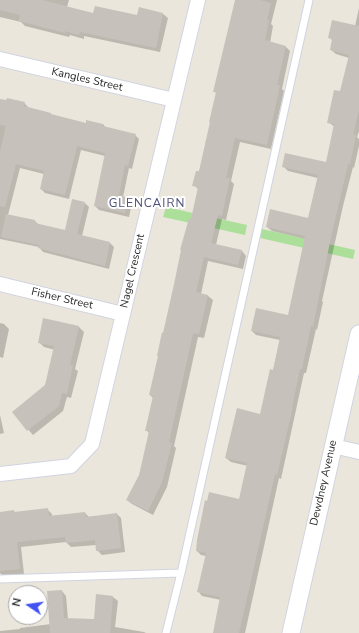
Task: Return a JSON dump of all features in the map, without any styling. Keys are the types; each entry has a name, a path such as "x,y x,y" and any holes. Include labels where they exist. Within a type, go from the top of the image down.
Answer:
{"street":[{"name":"Nagel Crescent","path":"0,474 72,466 92,444 198,0"},
{"name":"Kangles Street","path":"0,59 174,100"},
{"name":"Fisher Street","path":"0,284 123,314"},
{"name":"Dewdney Avenue","path":"290,633 359,334"},
{"path":"333,446 359,452"}],"lane":[{"path":"166,633 181,573 310,0"},
{"path":"0,579 181,573"}],"green space":[{"path":"166,207 247,225 245,235 163,217"},
{"path":"262,229 355,250 353,259 260,238"}],"building":[{"path":"0,0 42,0 93,13 95,6 137,15 139,7 163,13 156,48 80,32 79,35 65,31 65,33 19,21 20,15 0,10"},
{"path":"235,0 260,0 271,3 267,20 269,20 265,40 286,46 277,85 280,85 267,145 235,138 226,178 230,178 222,216 218,215 211,243 242,250 238,265 204,257 196,292 208,295 199,334 193,333 169,442 172,443 162,482 148,511 126,500 139,475 149,431 145,431 153,396 149,395 174,284 180,250 189,218 191,219 198,187 192,186 196,171 199,171 216,92 213,92"},
{"path":"332,20 359,26 359,110 353,134 356,135 331,237 313,326 311,326 302,369 300,369 293,407 277,475 275,474 239,633 213,633 220,597 197,592 206,553 196,551 197,540 205,500 207,501 209,492 239,499 247,463 225,458 237,408 260,414 270,369 273,370 280,337 251,331 256,308 288,315 305,236 266,227 270,209 308,218 318,175 282,167 285,153 326,162 334,124 327,123 334,90 340,91 349,55 330,50 332,39 328,38"},
{"path":"7,98 25,102 24,106 51,114 86,123 86,120 103,124 103,126 136,134 128,166 125,165 119,195 129,198 125,213 94,206 105,153 77,146 65,195 40,189 44,171 16,164 5,207 0,206 0,152 6,126 0,125 0,99 6,100"},
{"path":"72,199 85,202 77,234 110,242 105,266 38,248 39,245 1,237 6,214 35,220 35,223 65,230"},
{"path":"43,318 79,326 70,365 73,365 67,394 62,393 59,406 27,431 12,412 45,385 54,346 38,343"},
{"path":"48,508 49,516 85,512 86,517 117,513 121,548 96,551 95,540 66,543 65,537 17,542 20,569 0,571 0,512"},
{"path":"62,590 64,618 94,619 96,594 113,596 110,633 50,633 48,591"}],"district":[{"name":"GLENCAIRN","path":"147,204"}]}
